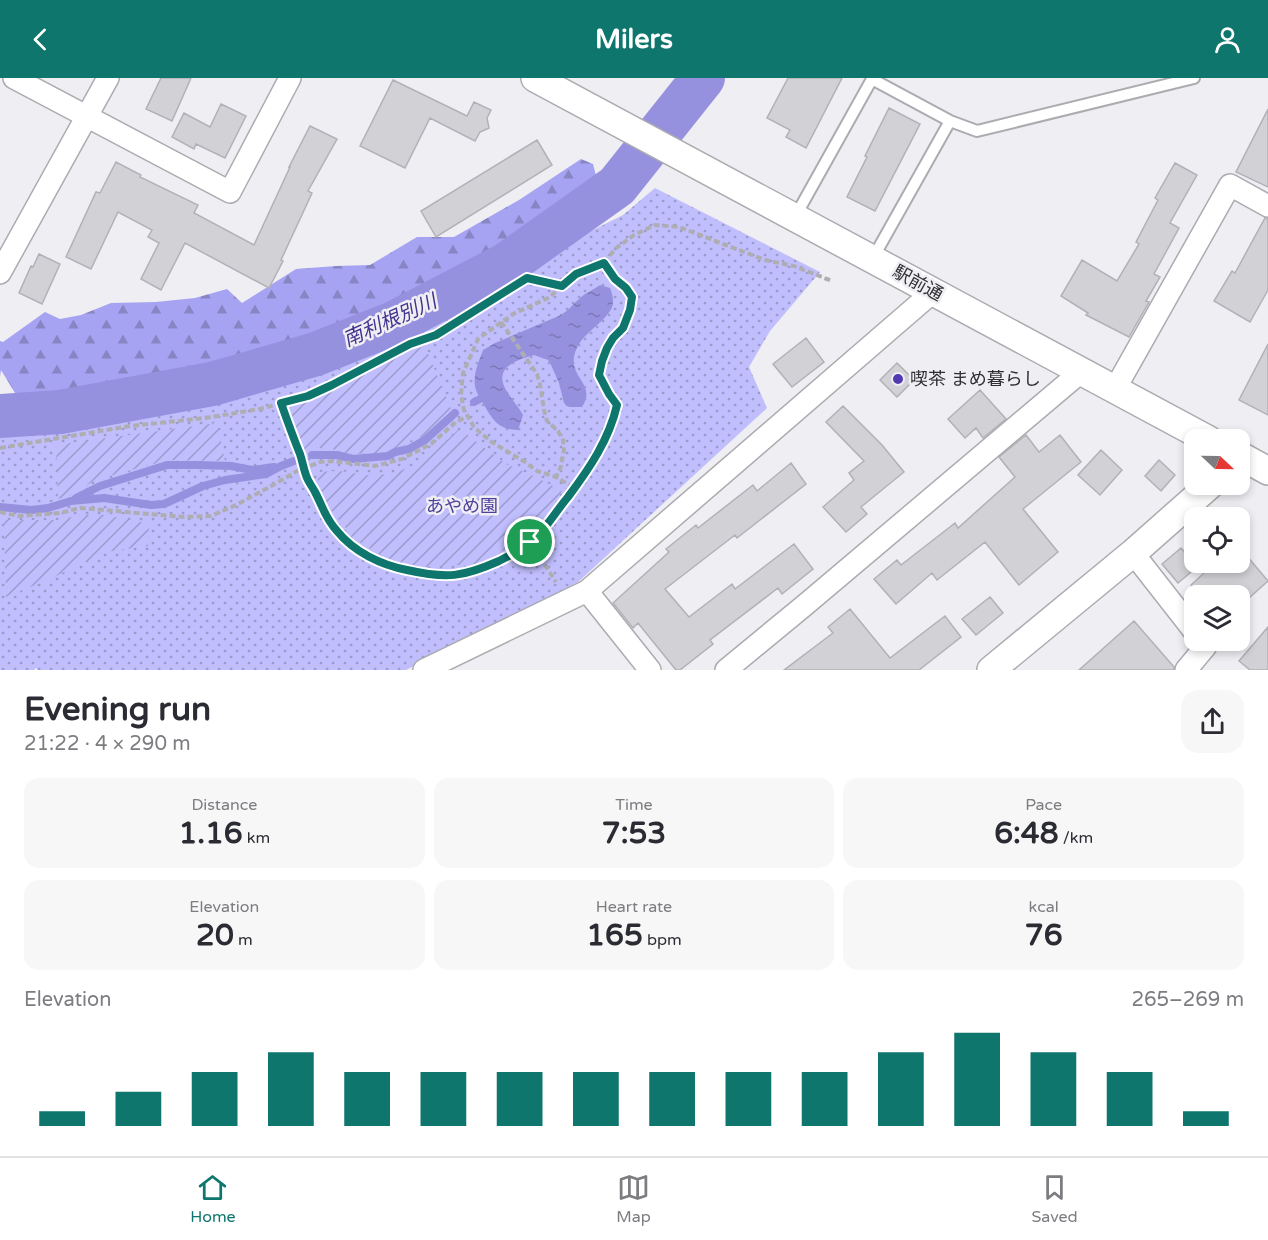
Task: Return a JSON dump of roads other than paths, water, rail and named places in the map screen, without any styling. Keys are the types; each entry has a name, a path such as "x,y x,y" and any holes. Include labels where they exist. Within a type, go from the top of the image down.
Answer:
{"street":[{"path":"14,78 230,192 290,78"},
{"path":"0,273 108,78"},
{"name":"駅前通","path":"535,78 1189,429"},
{"path":"1115,389 1230,184 1268,206"},
{"path":"427,670 587,591 933,292"},
{"path":"726,670 1082,371"},
{"path":"1250,462 1268,471"},
{"path":"991,670 1133,553 1199,495"},
{"path":"1133,553 1184,618"},
{"path":"587,591 650,670"},
{"path":"1186,670 1202,651"}],"lane":[{"path":"795,217 872,79 950,121 977,131 1194,78"},
{"path":"873,258 950,121"}],"water":[{"path":"600,285 610,288 613,302 606,316 583,339 576,350 575,367 586,392 586,399 582,407 569,407 564,403 559,383 548,360 534,355 514,362 502,376 506,390 523,415 518,430 501,426 489,414 476,388 476,372 483,350 561,315 581,297"}],"waterway":[{"name":"南利根別川","path":"0,416 60,412 212,384 316,354 394,323 507,264 617,186 703,78"},
{"path":"474,402 480,399"},
{"path":"312,455 337,455 353,459 388,456 409,449 425,440 455,413"},
{"path":"0,507 32,510 71,501 104,498 151,505 164,504 203,486 266,474 294,461"},
{"path":"76,498 100,486 167,465 231,466 252,470 274,467"}],"place":[{"name":"喫茶 まめ暮らし","path":"898,379"}],"park label":[{"name":"あやめ園","path":"462,506"}]}
